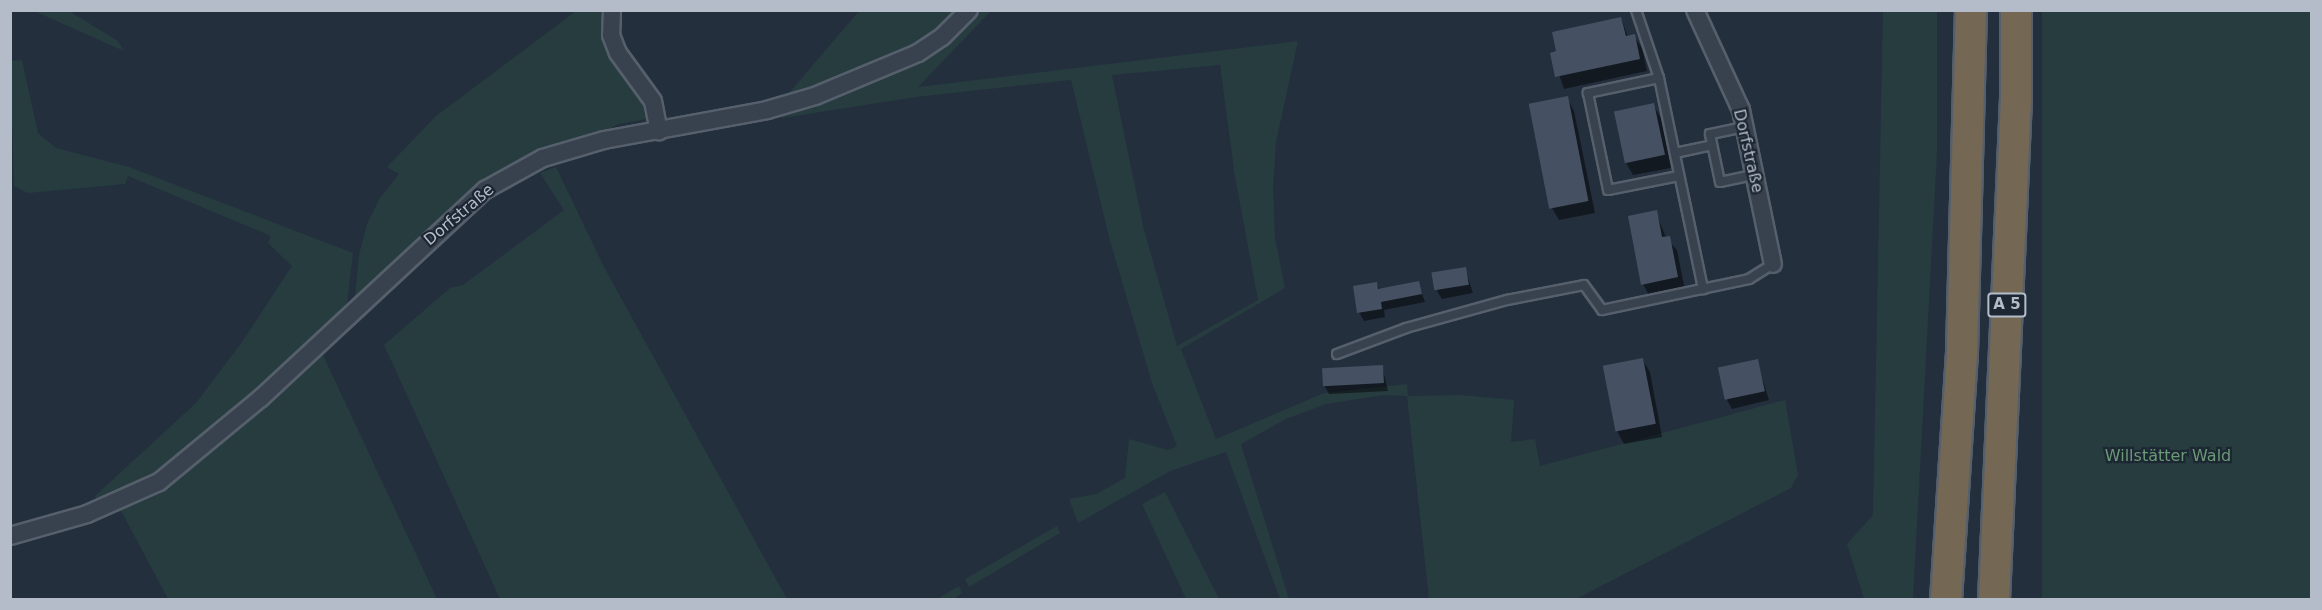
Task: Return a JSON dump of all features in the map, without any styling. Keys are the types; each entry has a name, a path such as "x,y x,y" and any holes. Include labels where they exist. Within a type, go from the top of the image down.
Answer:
{"highway":[{"name":"A 5","path":"1946,600 1962,352 1971,10"},
{"name":"A 5","path":"1994,600 2016,98 2016,10"}],"street":[{"path":"612,10 611,35 618,53 653,101 659,130"},
{"name":"Dorfstraße","path":"10,536 87,514 159,482 261,398 485,190 543,158 604,140 815,96 918,53 942,37 969,10"},
{"name":"Dorfstraße","path":"1695,10 1741,110 1773,264"}],"lane":[{"path":"1636,10 1659,78 1703,289"},
{"path":"1659,78 1588,93 1608,190 1680,176"},
{"path":"1744,127 1710,134 1720,182 1754,175"},
{"path":"1675,153 1713,145"},
{"path":"1337,354 1406,328 1507,300 1584,285 1602,310 1749,279 1773,264"}],"green space":[{"path":"34,11 69,11 118,41 124,51"},
{"path":"576,11 610,11 646,101 647,119 618,124 600,135 519,165 354,306 359,255 367,224 380,198 399,174 387,167 436,116"},
{"path":"859,11 956,11 937,32 885,60 783,100"},
{"path":"975,11 991,11 918,87 1298,41 1276,142 1273,189 1275,238 1285,288 1181,349 1216,439 1324,393 1407,384 1408,396 1461,395 1514,400 1511,442 1535,439 1540,466 1785,400 1798,475 1791,488 1576,599 1429,599 1407,396 1384,395 1326,404 1286,419 1241,444 1289,599 1280,599 1226,452 1170,471 1078,523 1069,499 1096,494 1125,478 1129,439 1168,450 1177,446 1152,383 1110,241 1071,80 916,97 782,118 779,112 877,79","holes":["1220,65 1235,177 1258,300 1177,346 1144,230 1112,75"]},
{"path":"1883,11 1937,11 1937,152 1913,599 1864,599 1847,544 1873,515"},
{"name":"Willstätter Wald","path":"2042,11 2311,11 2311,599 2042,599"},
{"path":"22,60 38,133 56,148 129,167 353,253 346,313 173,464 99,504 95,496 196,403 242,342 292,266 268,243 271,236 128,176 125,184 28,193 14,186 10,61"},
{"path":"556,167 604,267 787,599 500,599 384,345 450,288 463,285 564,210 540,173"},
{"path":"322,353 437,599 168,599 119,507 201,455"},
{"path":"1165,492 1219,599 1186,599 1142,504"},
{"path":"1057,526 1060,533 969,587 965,579"},
{"path":"959,586 962,593 953,599 937,599"}],"building":[{"path":"1621,17 1626,36 1635,34 1640,59 1555,77 1550,53 1556,51 1552,32"},
{"path":"1568,96 1588,201 1549,209 1529,104"},
{"path":"1654,103 1665,155 1625,163 1614,112"},
{"path":"1657,210 1662,237 1670,236 1678,277 1641,285 1628,216"},
{"path":"1466,267 1469,285 1434,290 1431,272"},
{"path":"1419,281 1422,294 1381,302 1382,309 1357,313 1353,286 1377,282 1378,289"},
{"path":"1643,358 1656,424 1616,432 1603,366"},
{"path":"1758,359 1765,391 1725,400 1718,368"},
{"path":"1383,365 1384,383 1323,386 1322,368"}]}
